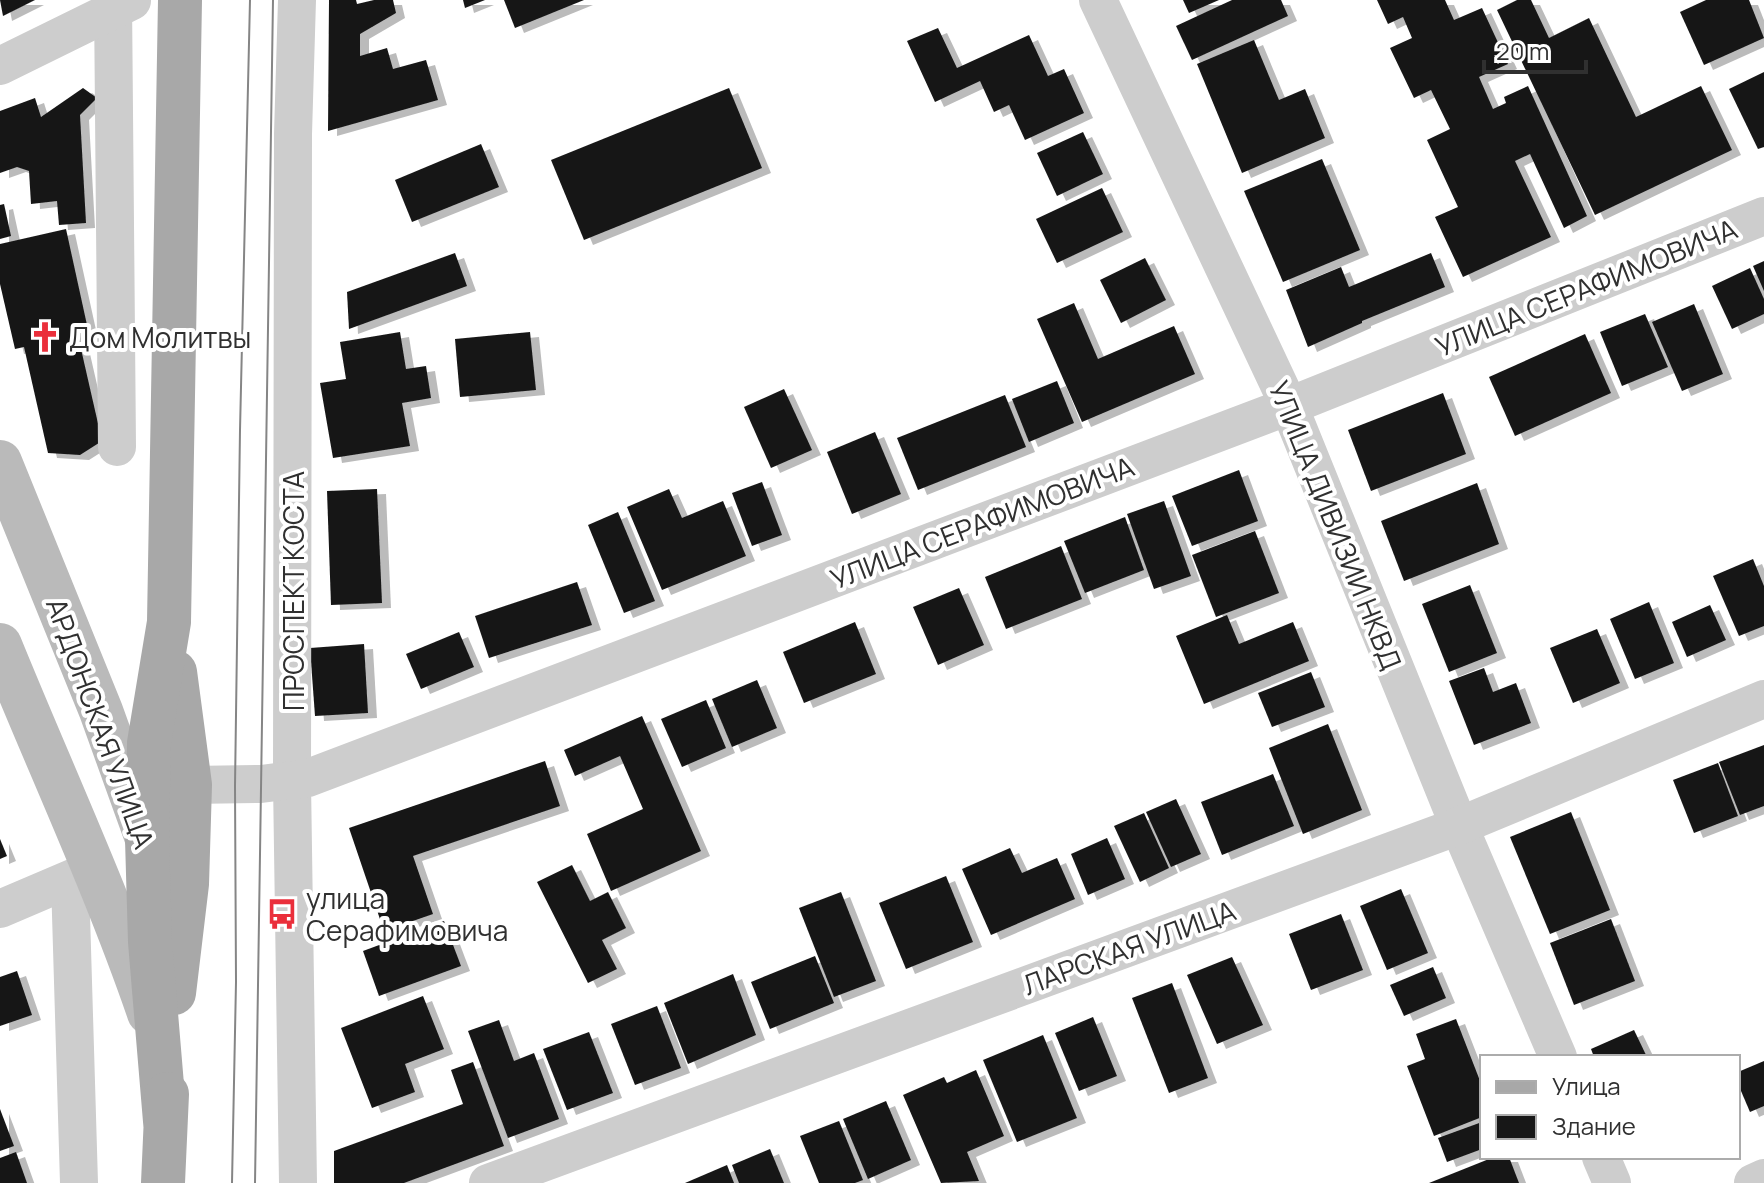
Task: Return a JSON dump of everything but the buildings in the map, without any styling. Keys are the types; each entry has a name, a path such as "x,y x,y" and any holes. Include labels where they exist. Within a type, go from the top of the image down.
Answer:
{"main road":[{"path":"163,1183 174,992 187,884 190,785 169,622 180,0"},
{"name":"АРДОНСКАЯ УЛИЦА","path":"0,462 101,711 147,839 174,992"},
{"path":"165,1121 150,942 147,839 149,743 169,622"},
{"name":"АРДОНСКАЯ УЛИЦА","path":"0,645 41,747 83,875 158,1040"}],"street":[{"name":"ПРОСПЕКТ КОСТА","path":"297,0 293,134 292,782 298,1183"},
{"name":"УЛИЦА ДИВИЗИИ НКВД","path":"1098,0 1289,406 1459,826 1557,1055"},
{"path":"0,66 120,4 117,447"},
{"name":"УЛИЦА СЕРАФИМОВИЧА","path":"190,785 235,786 308,778 1289,406 1764,216"},
{"name":"ЛАРСКАЯ УЛИЦА","path":"488,1183 1459,826 1764,699"},
{"path":"0,909 83,875 79,1183"},
{"path":"1602,1159 1612,1183"},
{"path":"1753,1183 1764,1178"}],"tram line":[{"path":"232,1183 240,430 250,0"},
{"path":"255,1183 273,0"}],"place":[{"name":"Дом Молитвы","path":"45,337"},
{"name":"улица Серафимовича","path":"282,914"}]}
